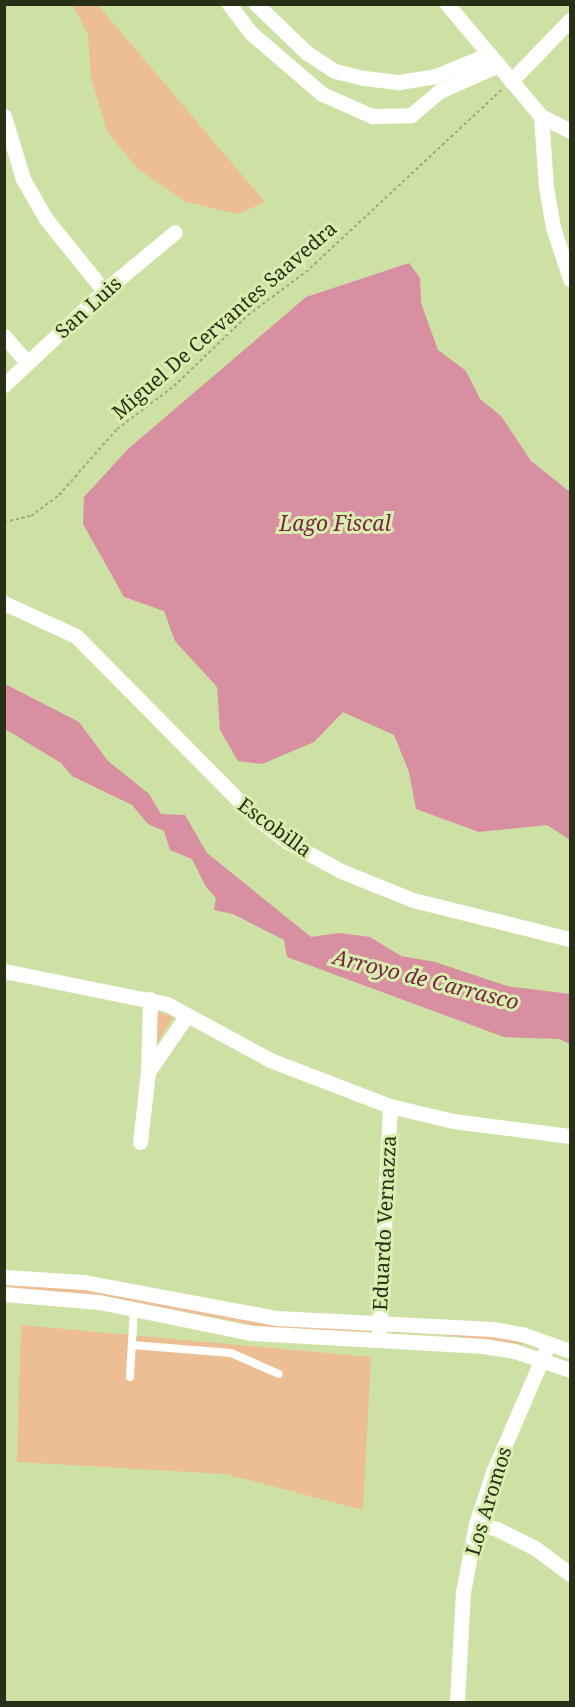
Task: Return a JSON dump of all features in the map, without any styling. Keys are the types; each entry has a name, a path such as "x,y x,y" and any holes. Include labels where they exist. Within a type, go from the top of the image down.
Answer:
{"street":[{"path":"229,4 251,33 322,94 372,116 411,115 440,91 494,60"},
{"path":"256,4 267,18 335,71 364,78 399,82 436,76 494,60"},
{"path":"447,4 541,116 570,131"},
{"path":"251,33 267,18"},
{"path":"511,81 570,20"},
{"path":"4,116 23,179 46,219 104,291"},
{"path":"541,116 546,187 553,227 570,279"},
{"name":"San Luis","path":"4,385 104,291 175,232"},
{"path":"4,336 27,362"},
{"name":"Escobilla","path":"4,603 76,636 253,816 286,841 341,871 413,900 570,939"},
{"path":"4,971 150,999 187,1015 270,1060 390,1106 453,1121 570,1136"},
{"path":"140,1142 148,1072 150,999"},
{"path":"148,1072 187,1015"},
{"name":"Eduardo Vernazza","path":"379,1339 390,1106"},
{"path":"4,1277 84,1282 277,1318 493,1329 549,1343 570,1352"},
{"path":"4,1294 134,1308 252,1333 483,1347 542,1359 570,1370"},
{"name":"Los Aromos","path":"457,1702 463,1592 476,1524 493,1472 549,1343"},
{"path":"476,1524 497,1529 535,1548 570,1574"}],"lane":[{"path":"130,1377 134,1308"},
{"path":"132,1345 231,1353 279,1374"}],"path":[{"name":"Miguel De Cervantes Saavedra","path":"4,522 31,516 59,495 117,429 174,386 248,315 306,272 511,81"}],"shaded area":[{"path":"73,5 98,5 265,202 238,214 186,202 138,169 108,133 91,78 88,35"},
{"path":"154,1010 173,1017 153,1050"},
{"path":"5,1283 54,1284 372,1327 372,1332 264,1327 115,1298 5,1288"},
{"path":"21,1325 371,1357 363,1510 226,1474 17,1462"},
{"path":"390,1329 494,1334 526,1345 439,1334 392,1333"}],"water":[{"name":"Lago Fiscal","path":"409,263 420,278 421,303 438,350 466,371 480,399 501,416 531,461 570,492 570,840 547,825 479,832 416,809 409,772 394,735 343,712 314,742 262,764 238,761 220,730 217,687 175,641 164,611 124,597 83,524 84,497 128,449 306,297"},
{"name":"Arroyo de Carrasco","path":"5,684 79,722 108,761 149,794 161,814 185,815 207,853 311,937 339,933 370,937 401,956 435,962 507,986 570,994 570,1044 559,1039 504,1037 287,957 284,940 233,914 214,910 216,898 206,887 192,859 170,850 164,831 148,824 132,805 72,776 61,763 5,729"}]}
